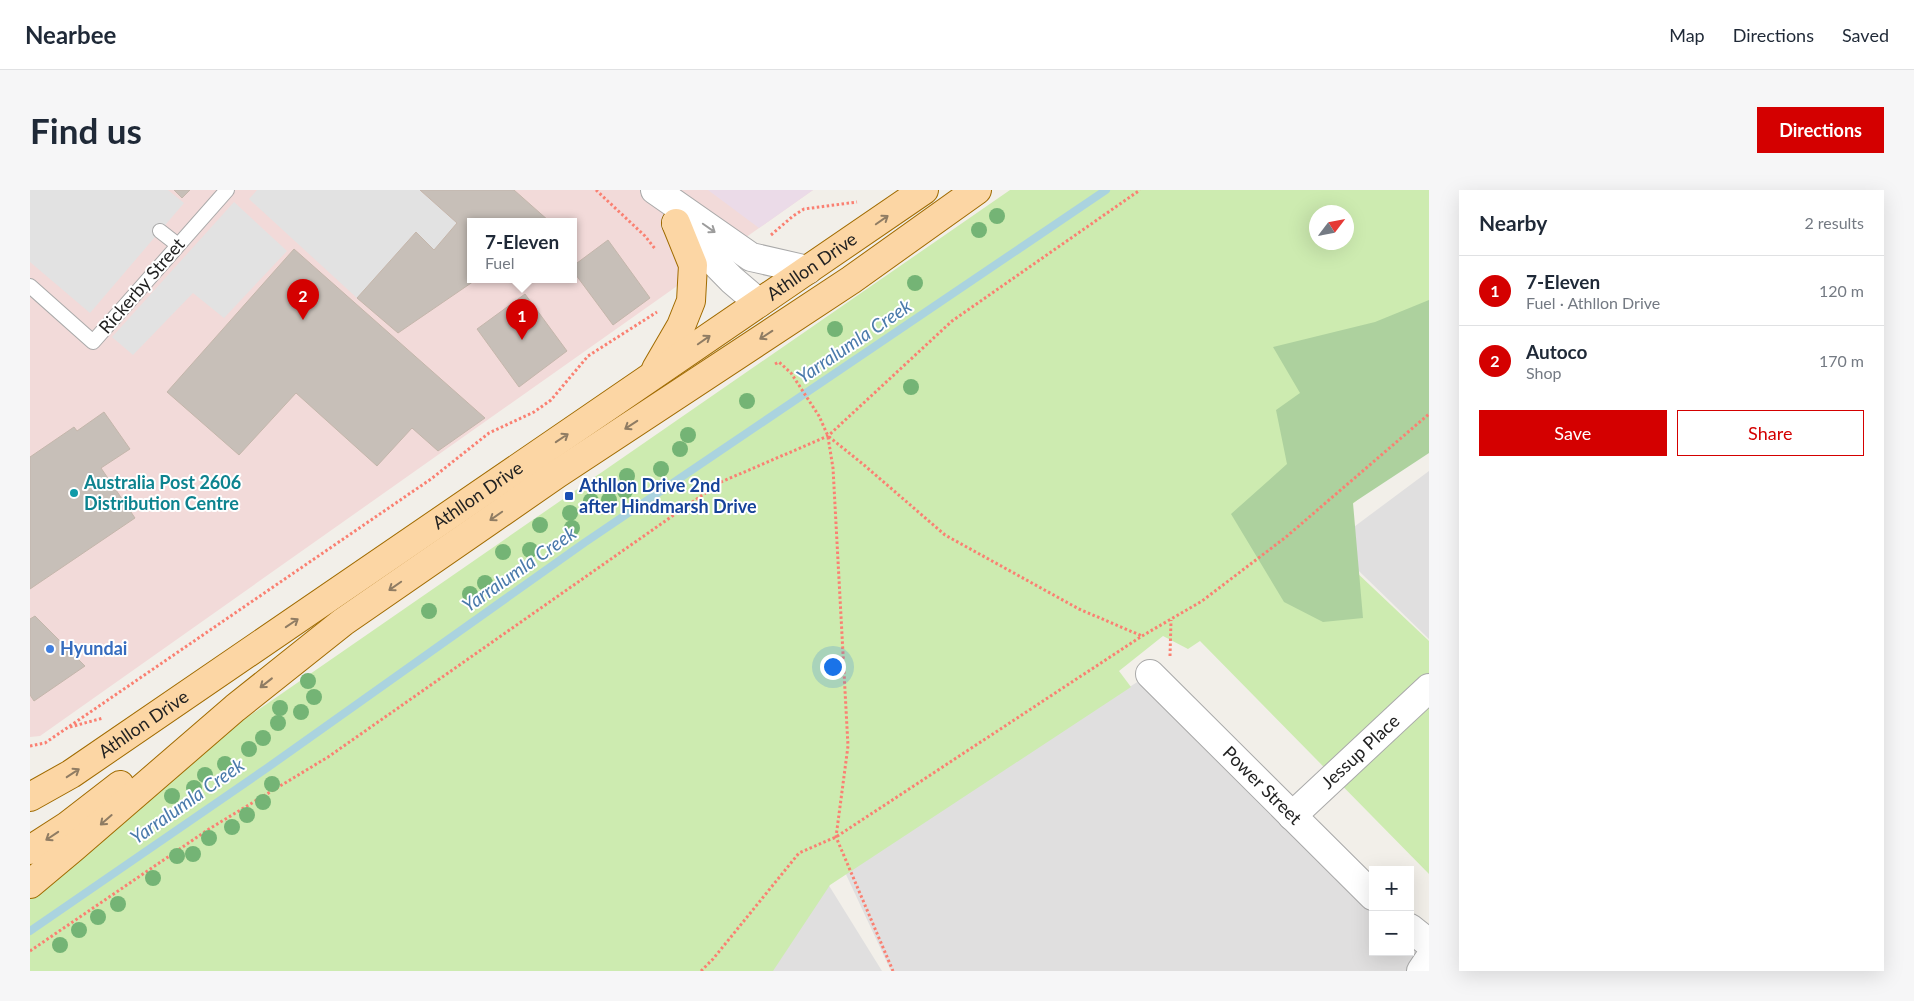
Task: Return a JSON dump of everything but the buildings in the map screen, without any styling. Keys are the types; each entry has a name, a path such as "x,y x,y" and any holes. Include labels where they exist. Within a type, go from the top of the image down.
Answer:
{"main road":[{"name":"Athllon Drive","path":"30,797 71,774 924,190"},
{"name":"Athllon Drive","path":"30,884 235,708 343,622 557,474 851,280 976,190"},
{"path":"650,378 681,326 691,301 693,265 676,223"},
{"path":"759,303 778,308 815,290 851,280"},
{"name":"Athllon Drive","path":"30,850 67,826 148,763 235,708"}],"street":[{"path":"645,190 732,280 759,303"},
{"path":"655,190 751,257 808,270"},
{"name":"Power Street","path":"1150,674 1369,892"},
{"name":"Jessup Place","path":"1292,816 1429,688"},
{"path":"1414,931 1429,943"},
{"path":"1421,971 1429,959"}],"lane":[{"name":"Rickerby Street","path":"30,286 93,342 227,190"},
{"path":"160,231 178,245"}],"path":[{"path":"596,190 645,236 660,255"},
{"path":"30,951 209,829 328,757 721,482 828,436 952,321 1140,190"},
{"path":"751,257 763,242 804,209 862,200"},
{"path":"30,746 45,743 432,478 489,433 534,412 551,400 588,356 668,304 691,301"},
{"path":"791,373 819,416 828,436 834,468 848,746 836,837 893,971"},
{"path":"701,971 713,959 799,853 836,837 1142,636 1202,601 1286,536 1429,414"},
{"path":"828,436 945,535 1079,610 1142,636"}],"shaded area":[{"path":"30,190 813,190 40,736 30,737"},
{"path":"30,190 168,190 184,203 90,313 30,262"},
{"path":"257,190 420,190 457,223 434,250 416,232 357,298 249,199"},
{"path":"708,190 813,190 759,228"},
{"path":"234,202 287,251 224,318 193,293 133,355 112,337"},
{"path":"1429,471 1429,639 1331,544"},
{"path":"1150,674 1369,886 1369,956 1414,956 1414,929 1429,942 1420,971 891,971 843,868"},
{"path":"828,884 882,971 771,971"}],"green space":[{"path":"1010,190 1429,190 1429,441 1316,534 1429,641 1429,874 1200,641 1188,649 1163,636 1119,671 1131,687 830,885 773,971 30,971 30,896 200,750"},
{"path":"1429,300 1429,453 1353,503 1363,618 1323,622 1284,602 1231,514 1287,464 1276,410 1300,393 1273,347 1375,322"}],"waterway":[{"name":"Yarralumla Creek","path":"30,931 267,768 584,543 1106,190"}],"place":[{"name":"Autoco","path":"303,320"},
{"name":"7-Eleven","path":"522,340"},
{"name":"Australia Post 2606 Distribution Centre","path":"74,493"},
{"name":"Athllon Drive 2nd after Hindmarsh Drive","path":"569,496"},
{"name":"Hyundai","path":"50,649"}]}
